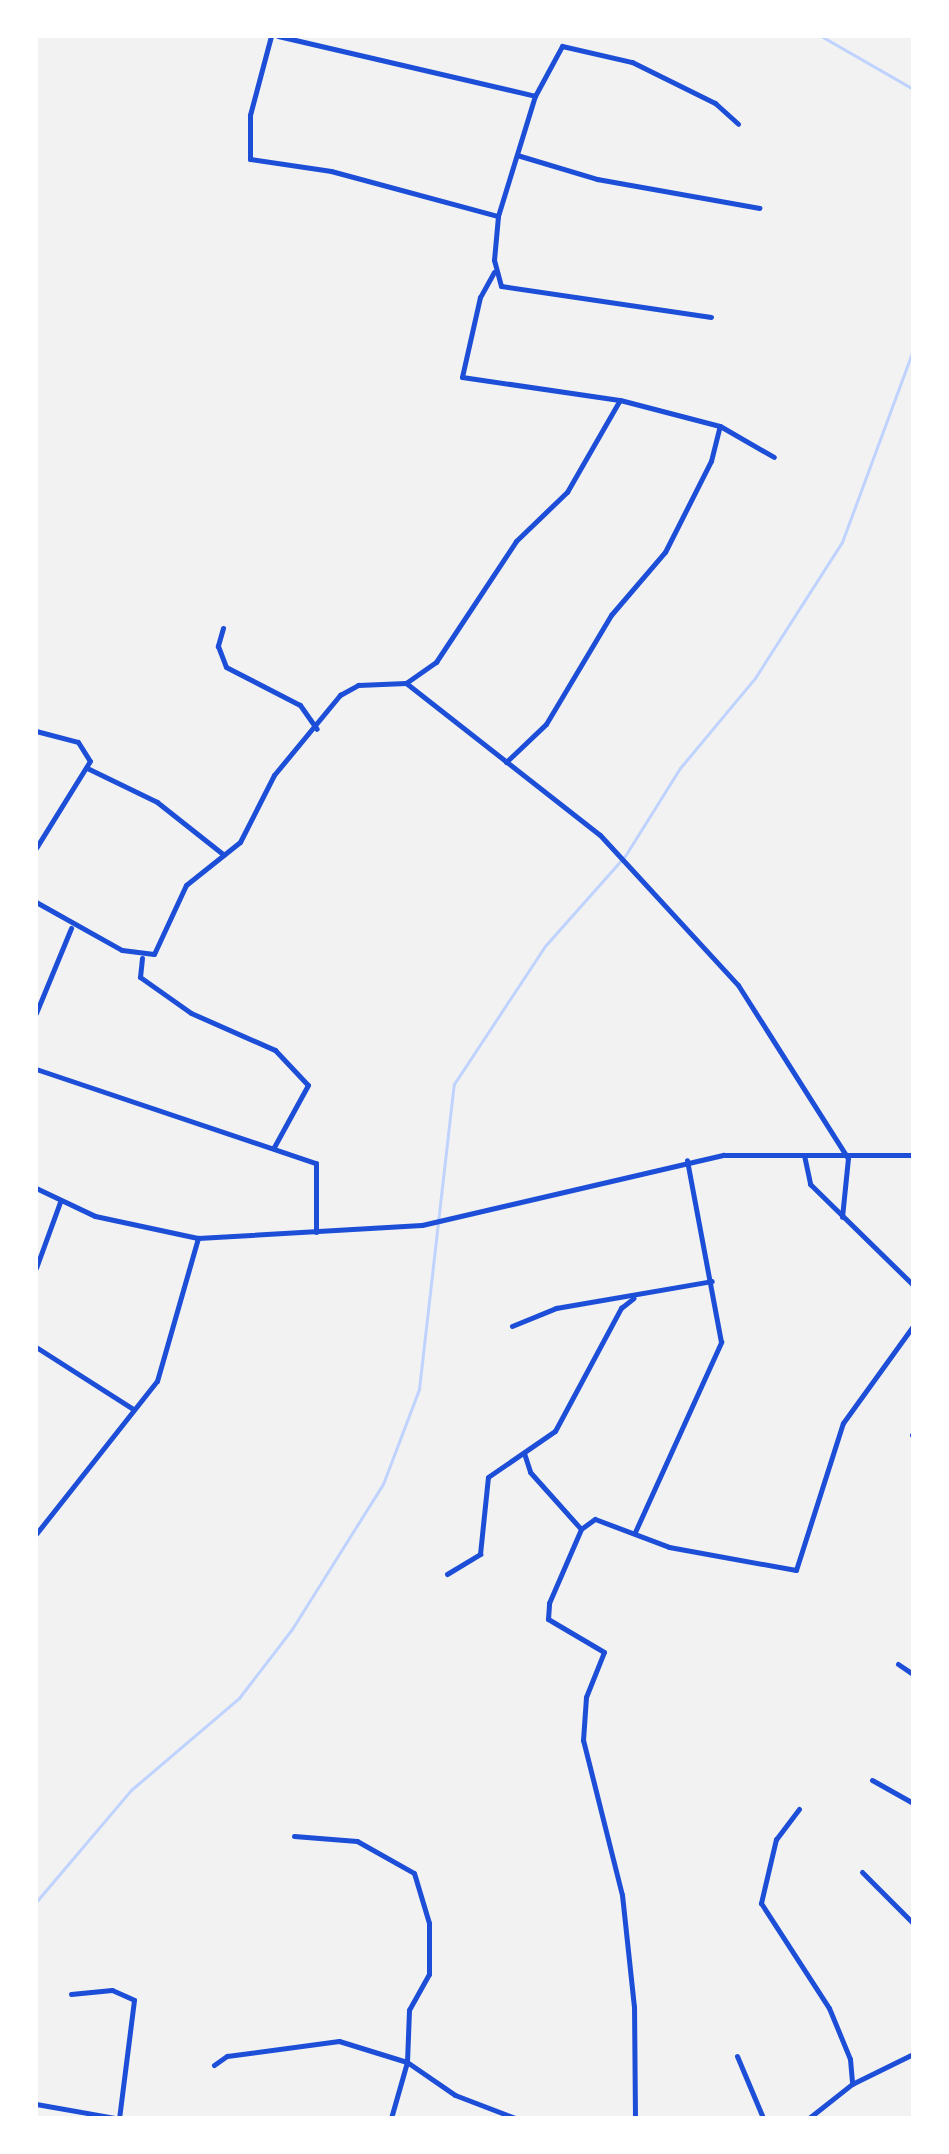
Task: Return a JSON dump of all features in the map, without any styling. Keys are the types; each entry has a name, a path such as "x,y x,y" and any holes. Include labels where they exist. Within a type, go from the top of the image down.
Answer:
{"street":[{"path":"271,36 250,115 250,159 331,171 498,216"},
{"path":"278,36 535,96"},
{"path":"738,124 715,103 586,47 562,46 535,96 498,216 494,272 480,297 462,377 620,400 720,426 774,457"},
{"path":"517,155 597,179 759,208"},
{"path":"494,272 501,286 711,317"},
{"path":"274,1147 308,1085 275,1050 191,1013 140,977 142,958 167,939 186,885 246,835 274,775 317,730 348,689 406,683 436,662 516,541 567,492 620,400"},
{"path":"506,762 546,724 611,615 665,552 711,461 720,426"},
{"path":"223,628 218,646 226,667 300,705 317,730"},
{"path":"406,683 600,835 738,985 848,1158 842,1217"},
{"path":"36,731 78,742 87,768 157,802 224,855"},
{"path":"36,848 87,768"},
{"path":"36,902 71,928 142,958"},
{"path":"36,1013 71,928"},
{"path":"36,1069 316,1163 316,1232"},
{"path":"36,1188 60,1202 198,1238 422,1225 687,1160 804,1155 848,1158 913,1155"},
{"path":"804,1155 810,1184 913,1285"},
{"path":"635,1532 718,1352 712,1281 687,1160"},
{"path":"36,1268 60,1202"},
{"path":"36,1534 39,1522 164,1368 198,1238"},
{"path":"512,1326 556,1308 634,1298 712,1281"},
{"path":"447,1574 480,1554 488,1477 555,1431 634,1298"},
{"path":"635,2118 631,1955 583,1740 586,1697 604,1652 575,1629 556,1626 547,1610 581,1529 595,1519 669,1547 796,1570 843,1423 913,1326"},
{"path":"36,1347 133,1409"},
{"path":"524,1453 530,1472 581,1529"},
{"path":"898,1664 913,1674"},
{"path":"872,1780 913,1803"},
{"path":"799,1809 776,1839 761,1903 829,2008 850,2059 852,2084"},
{"path":"294,1836 357,1841 414,1873 429,1923 429,1974 409,2010 407,2062 391,2118"},
{"path":"862,1872 913,1923"},
{"path":"36,2104 117,2118 134,2000 112,1990 71,1994"},
{"path":"214,2065 227,2056 339,2041 407,2062 455,2095 515,2118"},
{"path":"809,2118 852,2084 913,2054"},
{"path":"737,2056 763,2118"}],"waterway":[{"path":"821,36 913,89"},
{"path":"36,1902 131,1790 239,1698 292,1629 383,1484 419,1389 454,1084 545,946 625,856 680,768 755,678 842,542 913,350"}]}
